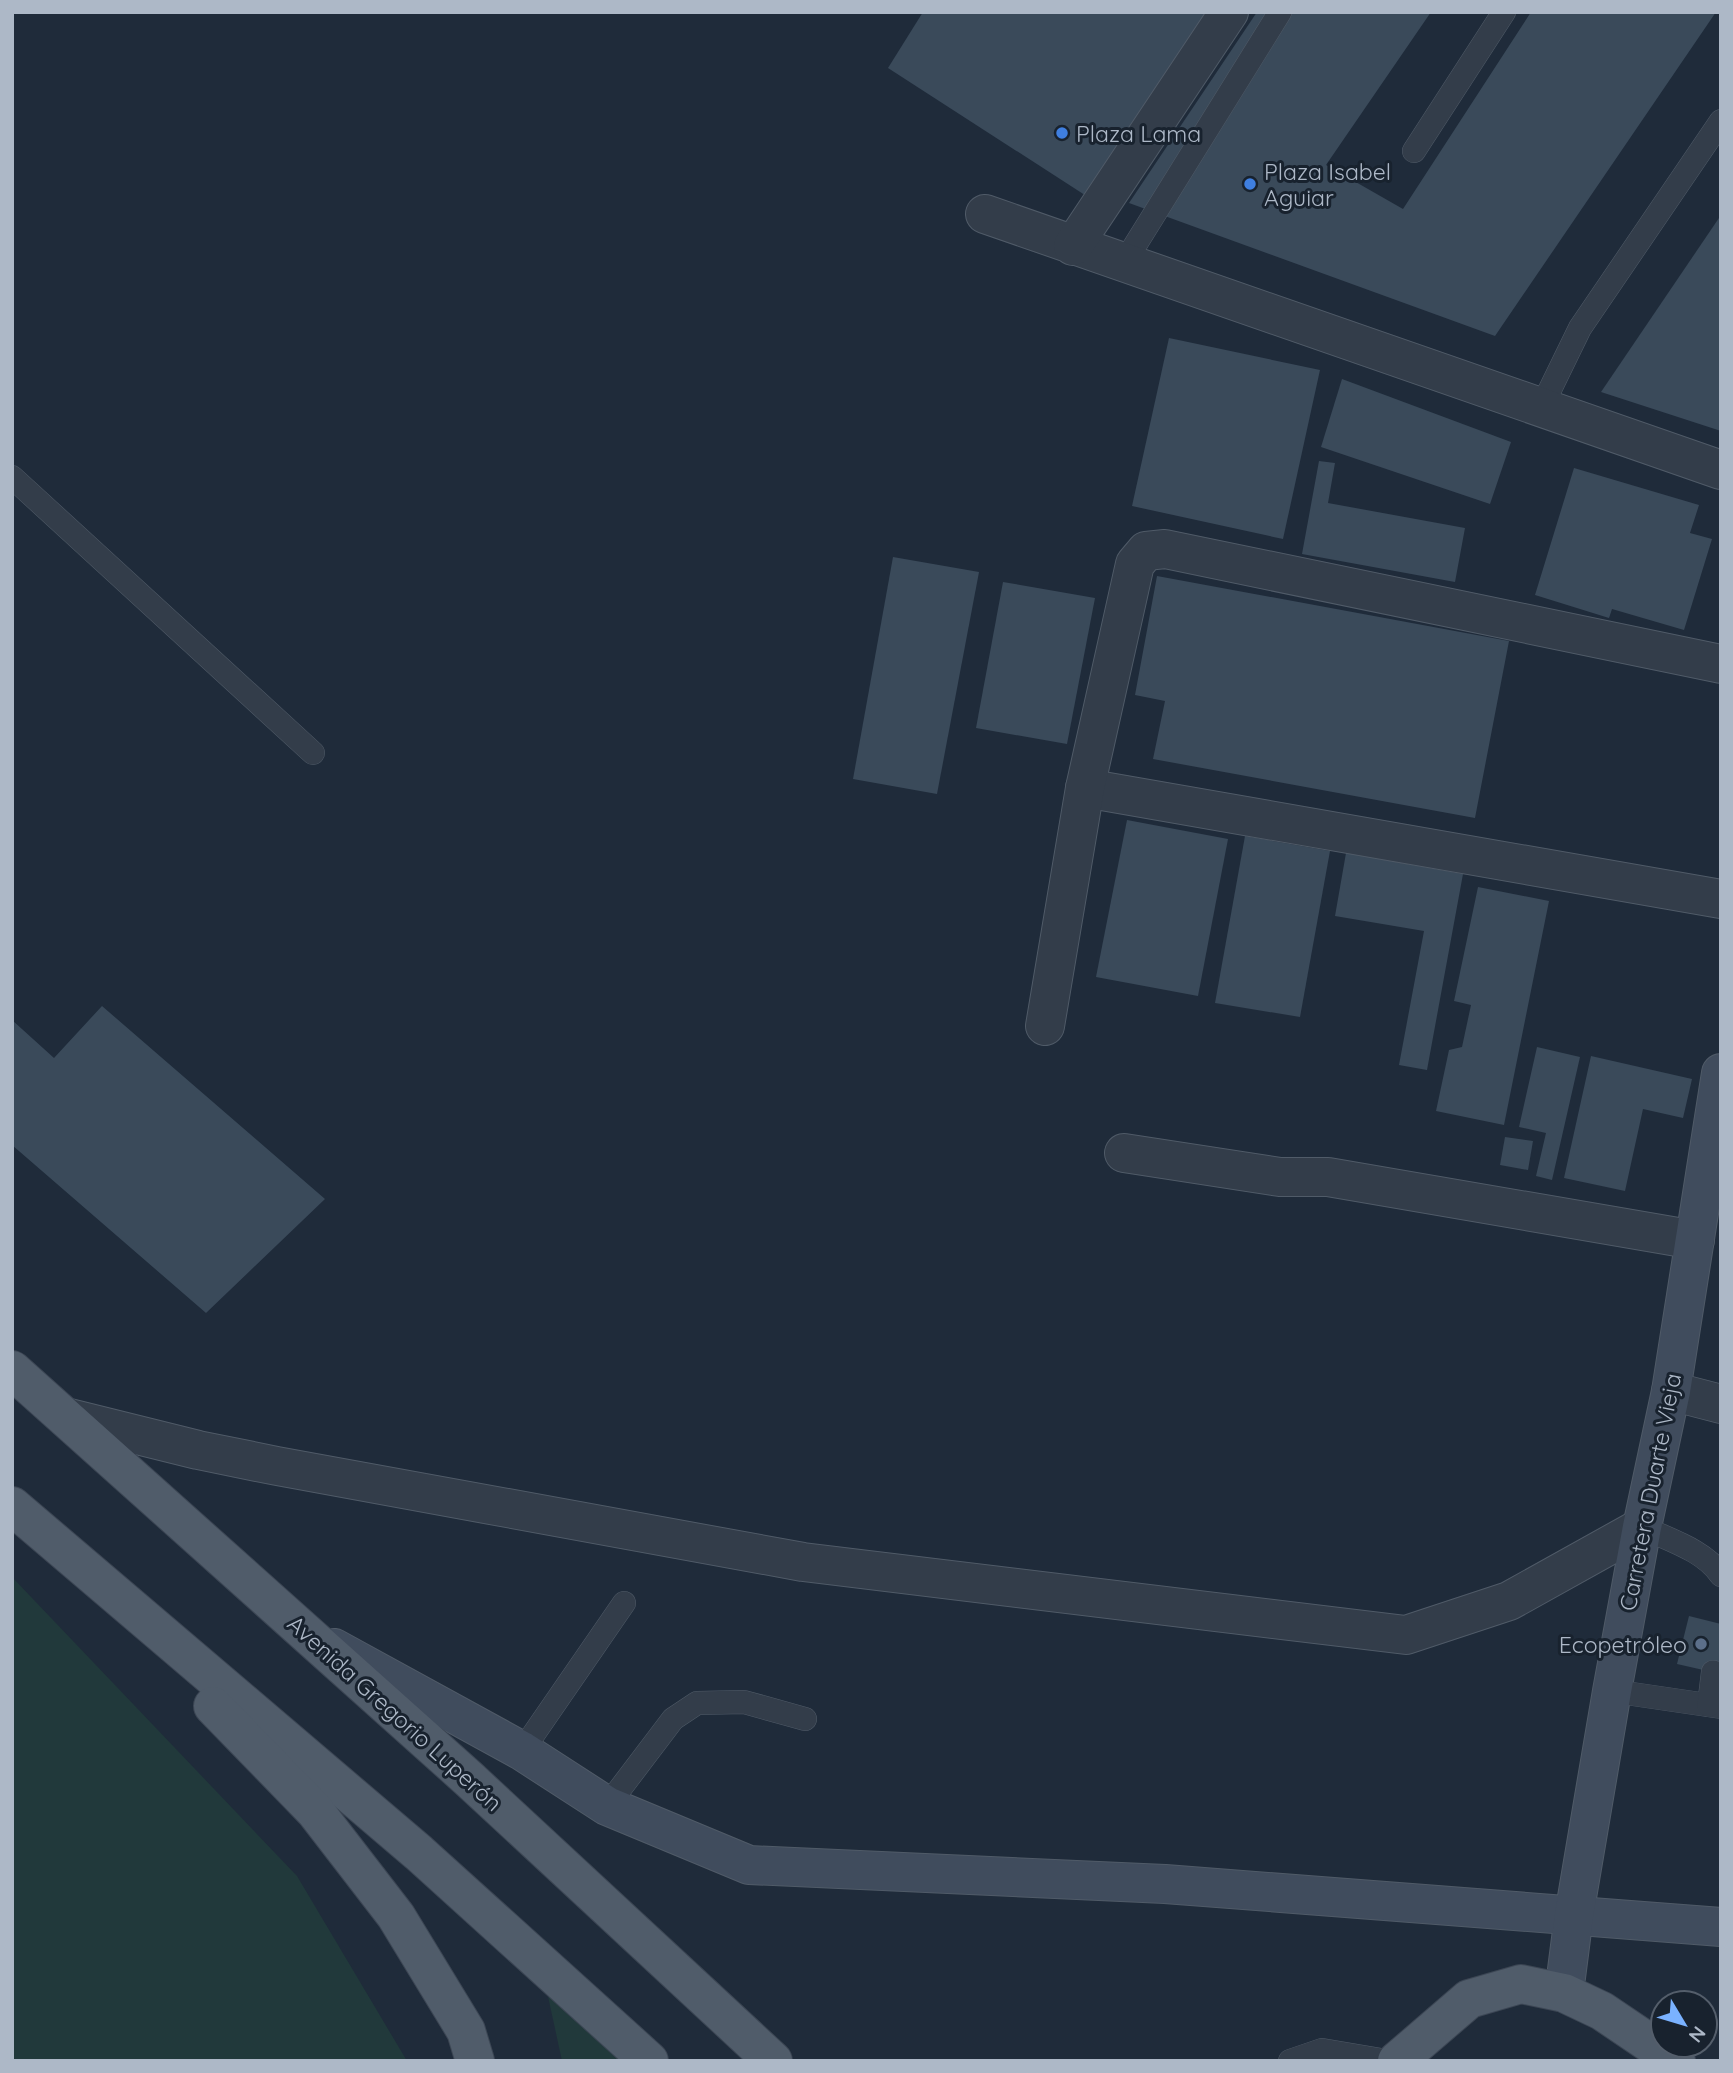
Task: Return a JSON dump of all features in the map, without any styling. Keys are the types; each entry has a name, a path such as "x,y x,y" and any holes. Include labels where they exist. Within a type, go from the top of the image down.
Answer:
{"main road":[{"name":"Carretera Duarte Vieja","path":"1564,1993 1574,1915 1612,1691 1671,1391 1721,1073"},
{"name":"Avenida Gregorio Luperón","path":"12,1370 307,1633 774,2061"},
{"path":"12,1506 419,1853 649,2061"},
{"path":"46,1533 315,1811 396,1916 466,2031 475,2061"},
{"path":"307,1633 522,1751 607,1806 749,1866 1165,1884 1721,1927"},
{"path":"1397,2061 1469,1998 1521,1984 1564,1993 1602,2011 1676,2061"}],"street":[{"path":"1073,246 1229,12"},
{"path":"985,214 1721,470"},
{"path":"1045,1026 1085,788 1135,564 1146,551 1165,550 1721,664"},
{"path":"1085,788 1721,899"},
{"path":"1124,1153 1280,1177 1328,1177 1695,1240"},
{"path":"1671,1391 1721,1404"},
{"path":"65,1417 225,1455 803,1562 1406,1635 1509,1601 1643,1527"}],"lane":[{"path":"1124,263 1280,12"},
{"path":"1414,151 1504,12"},
{"path":"1541,408 1580,328 1721,121"},
{"path":"12,477 313,753"},
{"path":"1643,1527 1703,1556 1721,1575"},
{"path":"522,1751 624,1602"},
{"path":"1612,1691 1715,1706 1713,1672"},
{"path":"607,1806 673,1719 697,1703 744,1702 805,1719"},
{"path":"1290,2061 1322,2050 1387,2061"}],"green space":[{"path":"12,1577 297,1876 407,2061 12,2061"},
{"path":"544,1978 634,2061 562,2061"}],"building":[{"name":"Plaza Lama","path":"923,12 1213,12 1091,199 888,68"},
{"name":"Plaza Isabel Aguiar","path":"1257,12 1431,12 1326,165 1403,209 1531,12 1716,12 1495,336 1129,203"},
{"path":"1721,215 1721,431 1601,392"},
{"path":"1169,338 1320,370 1283,539 1132,506"},
{"path":"1342,379 1511,442 1490,504 1321,447"},
{"path":"1319,461 1335,463 1328,503 1465,528 1455,582 1302,554"},
{"path":"1574,468 1699,505 1690,533 1712,539 1684,630 1612,609 1609,618 1535,595"},
{"path":"893,557 979,572 937,794 853,779"},
{"path":"1157,576 1509,641 1475,818 1153,759 1165,701 1135,695"},
{"path":"1003,582 1095,598 1067,744 976,728"},
{"path":"1127,820 1228,839 1198,996 1096,977"},
{"path":"1245,836 1330,851 1300,1017 1215,1003"},
{"path":"1346,853 1463,874 1427,1070 1399,1065 1424,931 1335,916"},
{"path":"1478,887 1549,901 1504,1125 1436,1111 1449,1050 1462,1047 1471,1005 1454,1001"},
{"path":"102,1006 325,1199 206,1313 12,1145 12,1020 54,1058"},
{"path":"1537,1047 1580,1057 1552,1180 1536,1176 1546,1133 1519,1127"},
{"path":"1591,1056 1692,1079 1683,1118 1643,1109 1625,1191 1564,1178"},
{"path":"1505,1137 1533,1141 1528,1170 1500,1165"},
{"name":"Ecopetróleo","path":"1689,1616 1721,1624 1721,1674 1677,1664"}],"place":[{"name":"Plaza Lama","path":"1062,133"},
{"name":"Plaza Isabel Aguiar","path":"1250,184"},
{"name":"Ecopetróleo","path":"1701,1644"}]}
